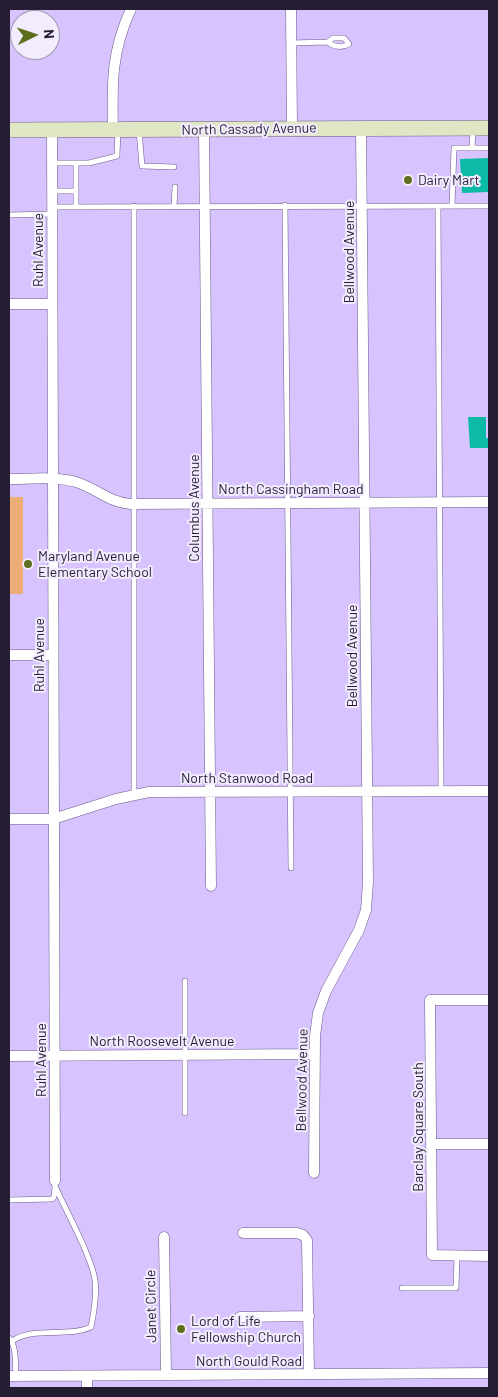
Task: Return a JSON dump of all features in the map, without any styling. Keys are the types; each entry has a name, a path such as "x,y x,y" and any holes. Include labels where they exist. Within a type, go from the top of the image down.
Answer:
{"street":[{"path":"116,130 112,74 121,30 131,9"},
{"path":"290,9 292,128"},
{"name":"Bellwood Avenue","path":"314,1173 315,1054 318,1013 326,991 350,950 366,910 368,882 361,128"},
{"name":"North Cassady Avenue","path":"9,130 489,128"},
{"name":"Columbus Avenue","path":"204,129 211,886"},
{"name":"Ruhl Avenue","path":"52,130 55,1183"},
{"path":"9,304 52,304"},
{"name":"North Cassingham Road","path":"9,479 53,479 78,482 114,500 134,504 489,502"},
{"path":"9,654 53,655"},
{"name":"North Stanwood Road","path":"9,820 54,819 116,799 149,792 210,790 290,792 367,790 489,791"},
{"name":"Barclay Square South","path":"457,1255 432,1255 430,1000 489,1000"},
{"name":"North Roosevelt Avenue","path":"9,1056 315,1054"},
{"path":"432,1144 489,1144"},
{"path":"243,1233 292,1233 306,1237 309,1249 309,1374"},
{"name":"Janet Circle","path":"164,1237 166,1375"},
{"path":"457,1255 489,1256"},
{"path":"240,1317 309,1316"},
{"name":"North Gould Road","path":"12,1376 489,1373"},
{"path":"88,1376 88,1388"}],"lane":[{"path":"291,43 328,42"},
{"path":"472,148 473,128"},
{"path":"52,163 89,163 117,156 116,130"},
{"path":"139,130 142,166 174,167"},
{"path":"452,206 454,148 489,148"},
{"path":"76,163 76,207"},
{"path":"174,206 175,187"},
{"path":"52,191 76,191"},
{"path":"285,205 290,868"},
{"path":"9,214 76,207 134,206 489,206"},
{"path":"134,206 134,795"},
{"path":"438,206 441,790"},
{"path":"185,981 185,1114"},
{"path":"9,1200 52,1199 54,1197 55,1183"},
{"path":"12,1376 10,1340 21,1335 78,1333 91,1327 95,1280 55,1183"},
{"path":"402,1288 456,1288 457,1255"}],"shaded area":[{"path":"9,497 23,497 23,594 9,594"}],"building":[{"path":"489,158 489,192 462,193 460,159"},
{"path":"468,417 486,417 486,438 489,438 489,448 470,448"}],"place":[{"name":"Dairy Mart","path":"408,180"},
{"name":"Maryland Avenue Elementary School","path":"28,564"},
{"name":"Lord of Life Fellowship Church","path":"181,1329"}]}
